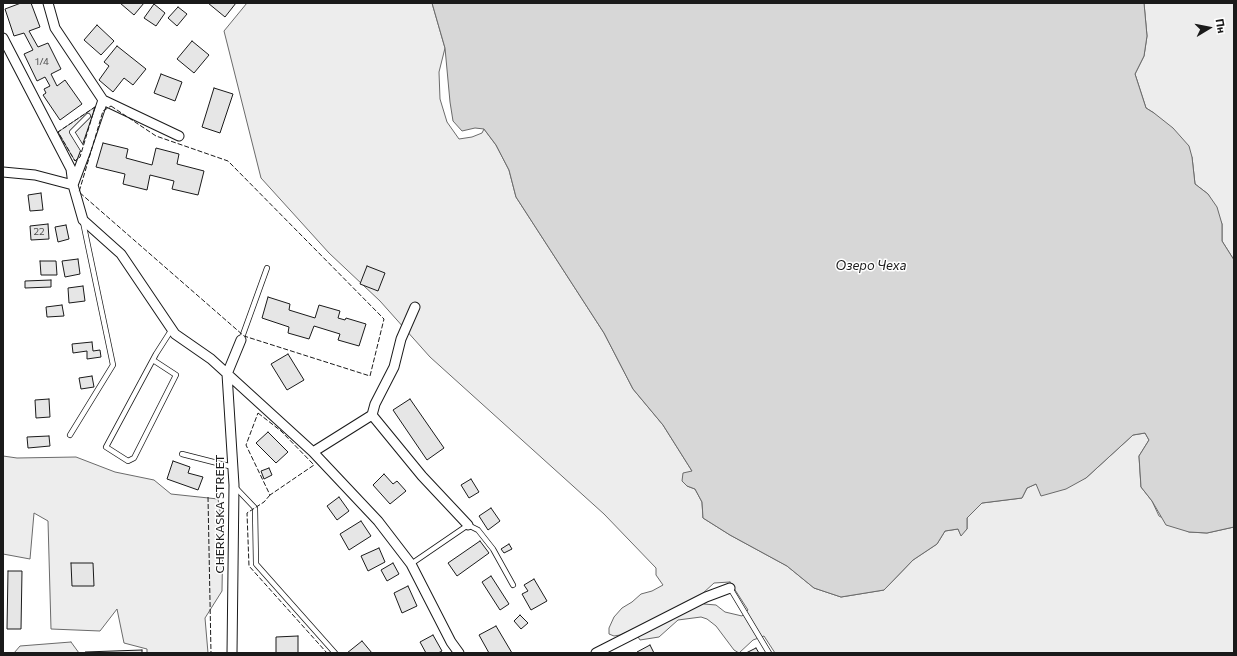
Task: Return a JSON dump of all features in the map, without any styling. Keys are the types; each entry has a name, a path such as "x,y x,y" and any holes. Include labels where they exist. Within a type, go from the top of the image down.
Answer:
{"street":[{"path":"48,3 55,28 103,100 178,136"},
{"path":"3,38 71,169 73,185 83,220 121,254 175,334 211,359 313,452 378,521 411,564 451,642 459,653"},
{"path":"73,185 103,100"},
{"path":"3,172 35,175 73,185"},
{"path":"313,452 372,414 375,404 394,367 401,340 415,307"},
{"path":"227,374 241,340"},
{"name":"CHERKASKA STREET","path":"227,374 234,485 232,653"},
{"path":"372,414 422,476 468,525"},
{"path":"596,653 706,597 730,588"}],"lane":[{"path":"85,153 72,132 88,116"},
{"path":"70,436 113,365 83,220"},
{"path":"241,340 267,268"},
{"path":"153,360 176,375 134,458 128,461 106,447 153,360 172,330"},
{"path":"182,454 233,467"},
{"path":"234,485 255,508 256,564 335,653"},
{"path":"411,564 468,525 478,530 493,549 513,585"},
{"path":"730,588 769,653"}],"shaded area":[{"path":"247,3 432,3 445,48 439,72 440,99 447,122 459,139 472,137 482,133 484,129 496,145 509,170 516,197 604,333 633,389 663,425 692,471 687,486 695,489 702,502 703,518 730,535 787,566 814,588 841,597 884,590 913,560 937,544 945,531 958,529 961,535 967,529 967,518 982,503 1022,498 1027,488 1036,484 1086,478 1133,435 1145,433 1149,440 1139,456 1141,487 1152,501 1159,516 1189,532 1207,533 1234,527 1234,653 775,653 764,636 753,640 739,653 734,650 716,626 707,619 701,617 678,620 659,637 640,640 633,629 620,635 614,636 609,634 609,628 614,617 622,608 641,594 652,591 663,585 656,575 656,568 604,514 430,357 380,301 329,253 261,178 224,31","holes":["730,582 748,610 742,616 725,612 716,605 704,604 700,601 702,594 714,583"]},
{"path":"1144,3 1234,3 1234,260 1222,241 1222,224 1208,194 1195,184 1192,157 1154,113 1146,108 1135,74 1144,56 1147,36"},
{"path":"95,107 80,157 75,161 58,132"},
{"path":"3,456 17,458 76,457 115,472 154,480 171,494 218,499 223,529 222,591 205,618 208,653 147,653 147,649 124,643 117,609 100,631 51,629 48,521 34,513 30,559 3,554"},
{"path":"71,642 79,653 14,653 20,646"}],"water":[{"name":"Озеро Чеха","path":"432,3 1144,3 1147,36 1144,56 1135,74 1146,108 1173,128 1189,146 1192,157 1195,184 1208,194 1217,207 1222,224 1222,241 1234,260 1234,527 1207,533 1189,532 1166,525 1152,501 1141,487 1139,456 1149,440 1145,433 1133,435 1086,478 1066,489 1041,496 1036,484 1027,488 1022,498 982,503 967,518 967,529 961,536 958,529 945,531 937,544 913,560 884,590 841,597 814,588 787,566 730,535 703,518 702,502 695,489 687,486 682,481 683,473 692,471 663,425 633,389 604,333 516,197 509,170 496,145 484,129 475,128 462,131 453,121 445,48"}],"building":[{"path":"21,3 31,3 40,27 29,31 38,47 48,43 61,69 51,74 57,86 65,80 82,104 60,120 43,95 46,93 44,89 50,86 45,77 37,81 24,54 33,50 24,33 14,36 5,9"},
{"path":"120,3 144,3 134,15"},
{"path":"208,3 236,3 225,17"},
{"path":"154,4 165,13 156,26 144,18"},
{"path":"178,7 187,14 177,26 168,18"},
{"path":"97,25 114,41 101,55 84,40"},
{"path":"192,41 209,55 194,73 177,59"},
{"path":"117,46 146,69 133,85 124,78 113,92 99,80 109,66 104,62"},
{"path":"161,74 182,82 175,101 154,93"},
{"path":"214,88 233,94 220,133 202,127"},
{"path":"103,143 128,149 126,158 152,165 156,148 179,154 177,164 204,171 198,195 172,189 174,181 150,175 147,190 123,184 125,174 96,167"},
{"path":"41,193 43,210 30,211 28,195"},
{"path":"48,224 49,239 31,240 30,226"},
{"path":"66,225 69,239 58,242 55,227"},
{"path":"78,259 80,274 65,277 62,261"},
{"path":"40,261 56,261 57,275 41,275"},
{"path":"367,266 385,273 378,291 360,284"},
{"path":"51,280 51,287 25,288 25,281"},
{"path":"83,286 85,301 69,303 68,288"},
{"path":"268,297 290,304 289,310 315,318 319,305 340,311 338,318 345,320 346,318 366,324 359,346 338,340 340,334 314,326 309,339 288,333 289,327 262,318"},
{"path":"62,305 64,316 47,317 46,307"},
{"path":"92,342 93,351 100,350 101,357 87,359 87,351 73,353 72,344"},
{"path":"288,354 304,380 287,390 271,364"},
{"path":"92,376 94,387 81,389 79,378"},
{"path":"49,399 50,417 36,418 35,400"},
{"path":"410,399 444,448 427,460 393,410"},
{"path":"268,432 288,452 276,463 256,443"},
{"path":"49,436 50,446 28,448 27,437"},
{"path":"173,461 190,467 188,473 203,477 198,490 167,479"},
{"path":"269,468 272,475 264,479 261,471"},
{"path":"384,474 393,484 397,481 406,491 390,504 373,485"},
{"path":"471,479 479,492 469,498 461,485"},
{"path":"339,497 349,511 337,520 327,506"},
{"path":"491,508 500,521 488,530 479,516"},
{"path":"361,521 371,536 349,550 340,534"},
{"path":"480,541 489,553 457,576 448,563"},
{"path":"509,544 512,549 504,553 501,549"},
{"path":"379,548 385,562 368,571 361,556"},
{"path":"71,563 93,563 94,586 72,586"},
{"path":"393,563 399,574 387,581 381,570"},
{"path":"8,571 22,571 21,629 7,629"},
{"path":"491,576 509,604 500,610 482,582"},
{"path":"534,579 547,601 531,610 522,594 528,591 524,585"},
{"path":"408,586 417,606 402,613 394,593"},
{"path":"520,615 528,623 521,629 514,621"},
{"path":"496,626 512,653 489,653 479,635"},
{"path":"433,635 442,651 438,653 426,653 420,642"},
{"path":"298,636 298,653 276,653 276,637"},
{"path":"362,641 372,653 347,653"},
{"path":"650,645 654,653 637,652"},
{"path":"756,648 759,653 746,653"},
{"path":"142,650 142,653 85,653 85,652"}],"fence":[{"path":"111,106 156,136 228,161 384,319 370,376 244,336 79,192 103,111 111,106"},
{"path":"95,107 80,157 75,161 58,132 95,107"},
{"path":"258,413 281,431 314,465 270,495 246,445 258,413"},
{"path":"270,495 264,502 247,513 249,566 327,653"},
{"path":"208,497 211,653"}]}
